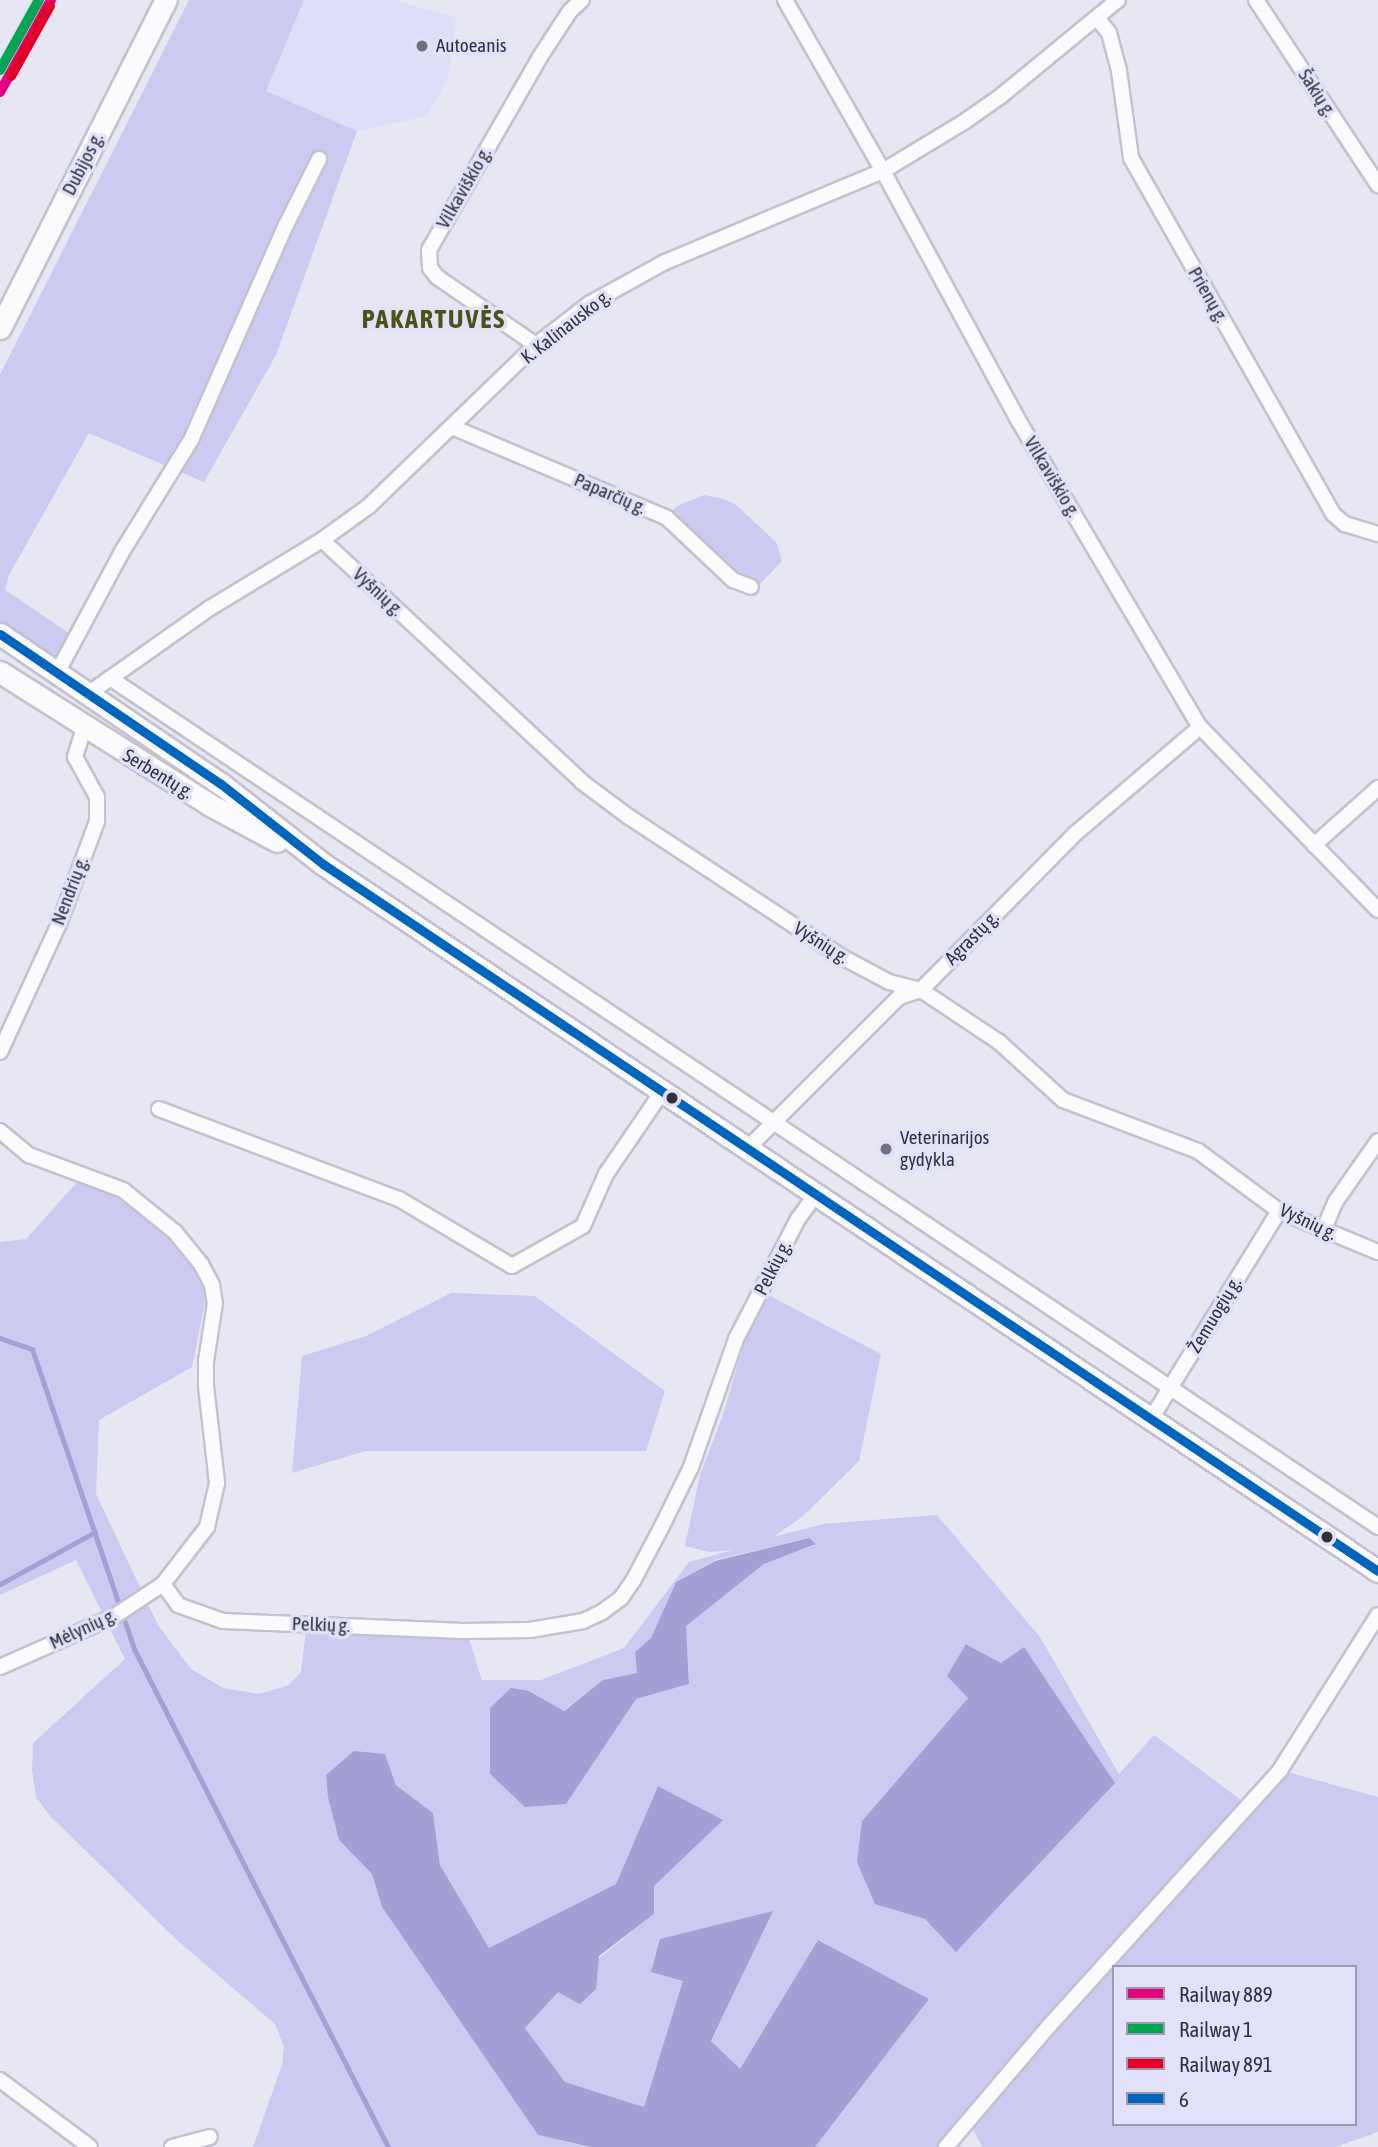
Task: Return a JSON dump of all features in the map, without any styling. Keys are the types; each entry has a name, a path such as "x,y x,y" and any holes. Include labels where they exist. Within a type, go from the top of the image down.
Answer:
{"main road":[{"name":"Dubijos g.","path":"0,328 166,0"},
{"name":"Serbentų g.","path":"0,634 221,783 323,864 1378,1571"},
{"name":"Serbentų g.","path":"0,672 84,728 210,805 323,864"}],"street":[{"name":"Vilkaviškio g.","path":"536,345 437,277 430,268 429,250 540,57 582,0"},
{"name":"Vilkaviškio g.","path":"785,0 883,171 1017,418 1199,727 1378,910"},
{"name":"K. Kalinausko g.","path":"88,694 210,608 322,540 369,506 536,345 589,303 666,262 883,171 973,116 1118,0"},
{"name":"Šakių g.","path":"1256,0 1378,185"},
{"name":"Prienų g.","path":"1097,18 1109,33 1119,71 1131,158 1333,514 1365,533 1378,534"},
{"path":"57,673 122,550 191,440 286,225 319,159"},
{"name":"Paparčių g.","path":"452,427 667,518 733,580 751,587"},
{"name":"Vyšnių g.","path":"322,540 592,789 842,957 888,982 921,990 999,1041 1063,1100 1198,1151 1279,1211 1378,1252"},
{"path":"110,678 1378,1527"},
{"name":"Agrastų g.","path":"747,1149 772,1121 900,998 921,990 1076,833 1199,727"},
{"name":"Nendrių g.","path":"0,1052 59,923 97,821 97,797 75,757 84,728"},
{"path":"1314,845 1378,788"},
{"path":"159,1109 399,1199 512,1266 583,1226 606,1174 662,1092"},
{"path":"0,1130 29,1155 123,1190 175,1232 201,1264 212,1286 215,1303 206,1361 206,1386 217,1483 207,1527 163,1584"},
{"path":"1323,1231 1336,1201 1378,1141"},
{"name":"Pelkių g.","path":"163,1584 178,1605 223,1621 464,1631 530,1630 583,1621 603,1612 621,1598 633,1581 662,1526 696,1454 736,1339 798,1219 816,1194"},
{"name":"Žemuogių g.","path":"1151,1419 1279,1211"},
{"name":"Mėlynių g.","path":"0,1667 113,1617 163,1584"},
{"path":"946,2147 1049,2026 1280,1770 1378,1615"},
{"path":"0,2080 90,2147"},
{"path":"172,2147 210,2137"}],"shaded area":[{"path":"31,0 59,0 0,105 0,56"},
{"path":"189,0 304,0 266,91 357,131 276,355 204,482 89,433 9,575 5,590 69,633 53,661 0,624 0,375"},
{"path":"304,0 394,0 456,18 448,79 427,116 357,131 266,91"},
{"path":"704,495 724,499 736,505 776,542 782,561 758,586 751,587 667,518 677,506"},
{"path":"80,1179 126,1200 190,1259 203,1285 205,1302 192,1367 99,1420 96,1494 158,1625 191,1669 223,1688 259,1694 289,1685 301,1672 306,1631 469,1639 482,1680 541,1680 624,1648 689,1562 733,1550 710,1552 685,1546 700,1475 723,1415 744,1343 768,1295 881,1354 859,1461 802,1517 773,1537 823,1524 937,1515 1040,1637 1119,1774 1154,1735 1249,1806 1280,1770 1378,1797 1378,2132 1335,2147 982,2147 968,2119 941,2147 815,2147 929,1999 818,1940 740,2070 711,2042 772,1912 684,1981 644,2107 565,2082 525,2028 558,1991 654,1914 654,1886 722,1820 658,1786 616,1884 489,1948 440,1865 433,1813 396,1785 385,1754 339,1840 372,1874 382,1907 538,2135 591,2147 253,2147 282,2065 284,2047 275,2024 177,1940 50,1816 36,1797 32,1770 33,1743 125,1659 76,1560 0,1595 0,1242 26,1239","holes":["809,1538 815,1545 764,1564 686,1626 689,1684 636,1699 565,1804 529,1691 563,1711 603,1680 637,1673 635,1652 651,1638 676,1582 715,1560","967,1644 1001,1663 956,1951 925,1919 862,1821 969,1697"]},
{"path":"451,1293 535,1296 665,1391 646,1451 365,1451 292,1473 302,1356 366,1336"},
{"path":"809,1538 816,1544 764,1564 686,1626 689,1684 636,1699 566,1804 525,1807 490,1774 490,1708 511,1688 529,1691 564,1711 603,1680 637,1673 635,1652 651,1638 676,1582 715,1561"},
{"path":"966,1644 1001,1663 1024,1647 1115,1783 956,1952 925,1919 875,1904 857,1862 862,1821 968,1698 947,1676"},
{"path":"354,1751 385,1754 396,1785 433,1813 440,1865 489,1948 616,1884 658,1786 723,1820 654,1886 654,1914 599,1956 596,1989 580,2004 558,1992 525,2028 565,2082 644,2107 683,1981 651,1972 660,1939 773,1911 711,2041 740,2069 818,1940 929,1999 815,2147 591,2147 538,2135 382,1907 372,1874 339,1840 328,1797 326,1775"}],"waterway":[{"path":"0,1338 32,1349 135,1651 388,2147"},
{"path":"0,1584 95,1532"}],"rail line":[{"name":"1","path":"0,70 39,0"},
{"name":"889","path":"0,92 51,0"},
{"name":"891","path":"11,76 50,6"}],"transit line":[{"name":"6","path":"0,634 221,784 323,864 1378,1571"}],"place":[{"name":"Autoeanis","path":"422,46"},
{"name":"Veterinarijos gydykla","path":"886,1149"}],"district":[{"name":"PAKARTUVĖS","path":"434,320"}]}
